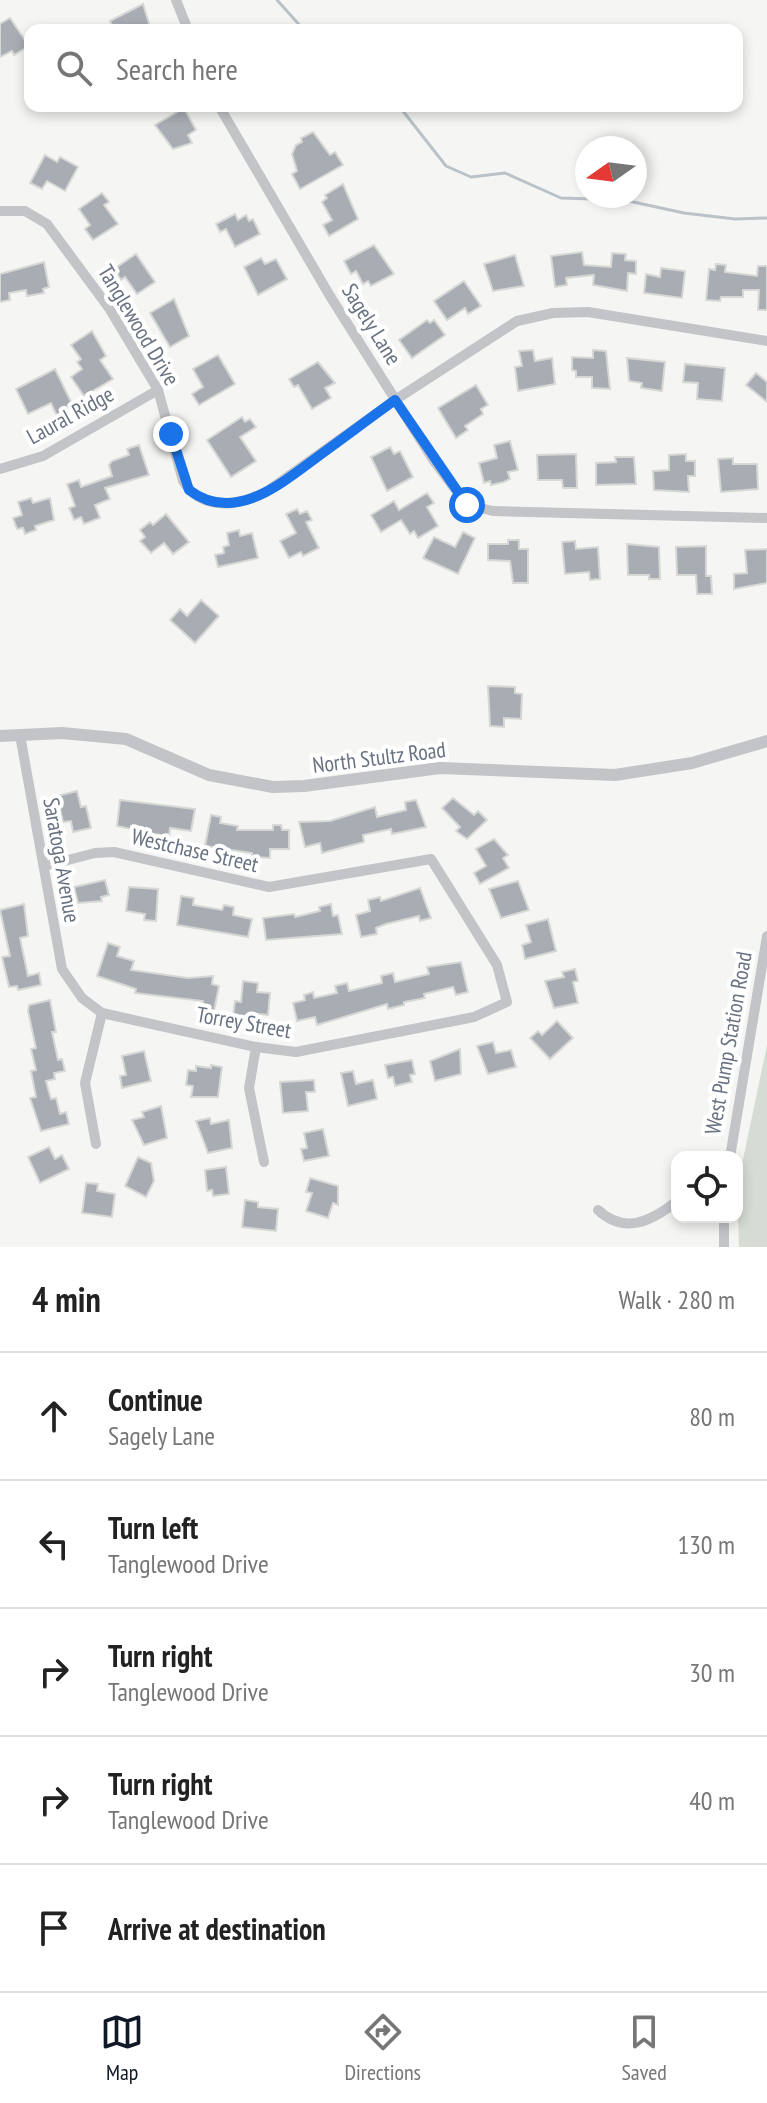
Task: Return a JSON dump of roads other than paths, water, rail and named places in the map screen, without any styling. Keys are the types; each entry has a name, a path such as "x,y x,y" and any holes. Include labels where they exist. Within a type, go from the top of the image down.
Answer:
{"street":[{"path":"176,0 186,24"},
{"name":"Sagely Lane","path":"223,112 395,400 467,505 475,508 685,518 767,518"},
{"name":"Tanglewood Drive","path":"0,211 33,214 56,233 109,308 158,390 183,481 203,500 220,504 244,501 266,492 395,400 517,321 553,313 608,314 767,341"},
{"name":"Laural Ridge","path":"0,469 43,456 158,390"},
{"name":"North Stultz Road","path":"0,736 62,733 126,739 209,775 273,787 304,786 440,768 615,775 692,763 767,741"},
{"name":"Saratoga Avenue","path":"20,735 58,954 74,989"},
{"name":"Westchase Street","path":"45,866 95,853 114,852 269,887 431,859 497,965 507,1002"},
{"name":"West Pump Station Road","path":"731,1151 767,936"},
{"name":"Torrey Street","path":"74,989 102,1013 256,1047 306,1051 474,1017 507,1002"},
{"path":"96,1144 85,1083 102,1013"},
{"path":"256,1047 249,1088 264,1162"},
{"path":"598,1210 618,1224 629,1225 653,1218 671,1205"},
{"path":"724,1223 724,1247"}],"waterway":[{"path":"277,0 299,24"},
{"path":"404,112 446,166 471,177 505,173 561,198 624,200 684,213 735,219 767,218"}]}
